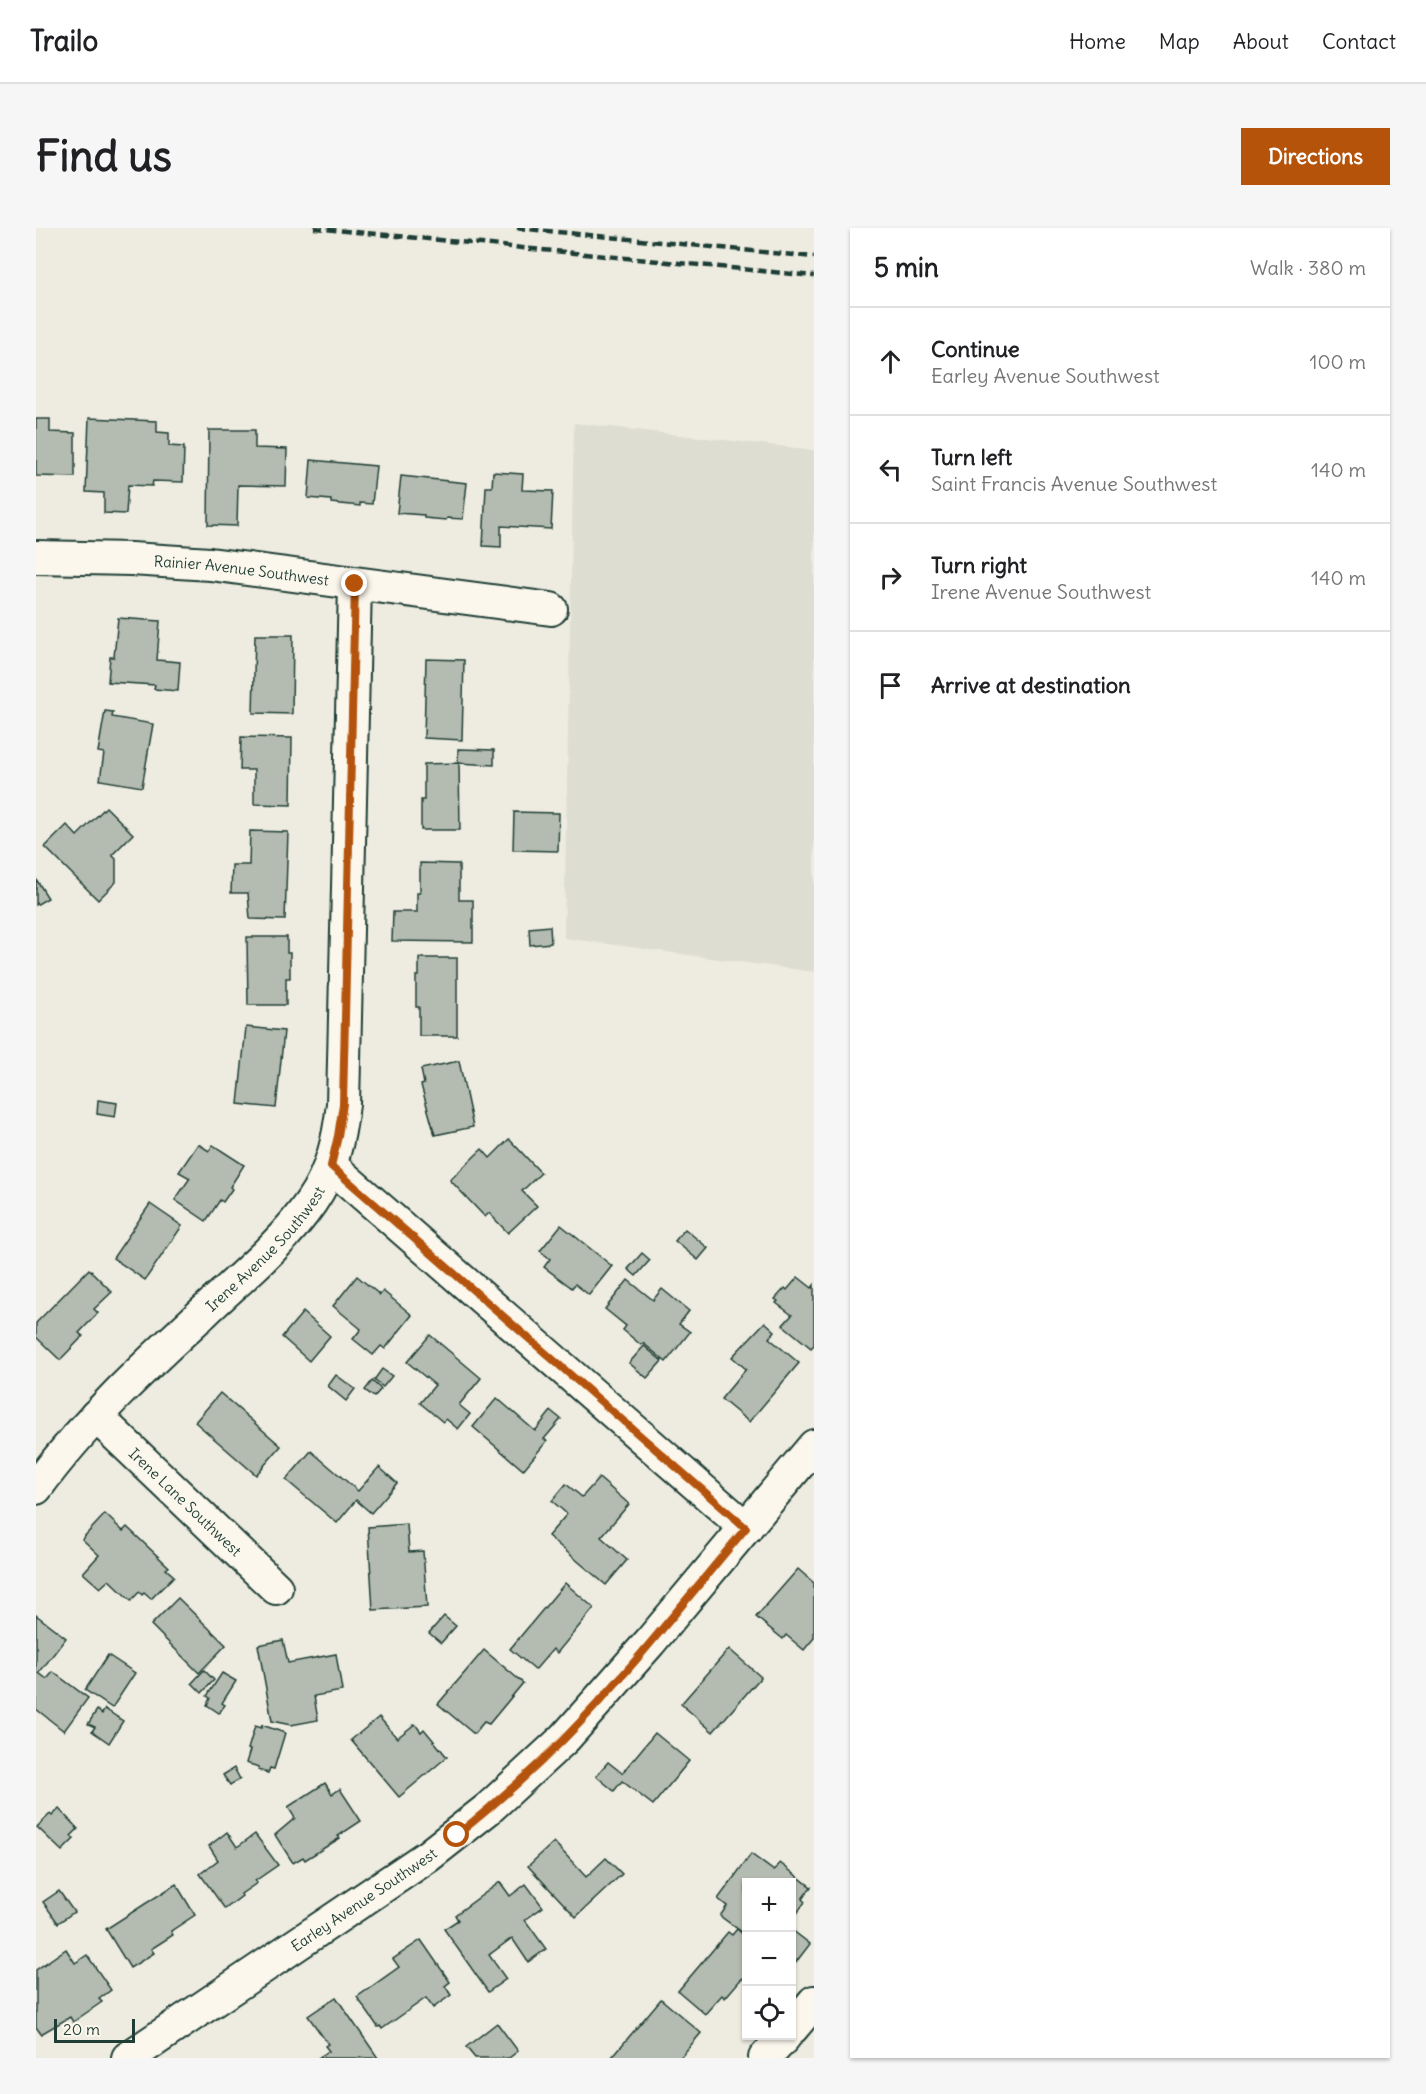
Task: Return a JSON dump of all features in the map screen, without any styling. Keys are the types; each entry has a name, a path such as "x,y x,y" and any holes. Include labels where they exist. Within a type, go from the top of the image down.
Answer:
{"street":[{"name":"Rainier Avenue Southwest","path":"36,557 131,559 210,564 551,609"},
{"name":"Irene Avenue Southwest","path":"36,1488 56,1461 96,1416 146,1365 277,1243 312,1201 331,1166 343,1104 355,584"},
{"path":"331,1166 746,1528"},
{"name":"Irene Lane Southwest","path":"96,1416 276,1588"},
{"name":"Earley Avenue Southwest","path":"128,2058 428,1856 489,1808 565,1738 650,1642 814,1446"},
{"path":"796,2023 814,2002"},
{"path":"765,2058 781,2040"}],"shaded area":[{"path":"574,423 814,450 814,972 564,938"}],"building":[{"path":"89,418 157,421 157,432 169,433 169,446 184,447 183,482 153,481 152,486 128,485 126,514 104,513 104,493 86,492"},
{"path":"36,419 50,419 50,432 75,433 75,477 36,476"},
{"path":"209,430 255,430 255,448 287,449 286,486 238,485 237,526 208,525"},
{"path":"311,460 376,466 372,504 360,503 360,506 308,498"},
{"path":"493,472 523,474 522,490 553,491 551,529 501,526 501,547 483,546 486,487 492,487"},
{"path":"401,476 467,483 463,519 424,518 424,515 397,513"},
{"path":"118,618 160,621 157,660 180,662 178,691 154,689 155,685 108,682 110,657 114,657"},
{"path":"255,635 293,635 292,714 253,713"},
{"path":"426,659 464,660 462,740 424,738"},
{"path":"105,711 113,712 112,717 153,724 142,787 100,780 104,753 98,752"},
{"path":"241,737 292,738 291,805 254,804 254,770 240,770"},
{"path":"458,749 494,750 494,765 458,763"},
{"path":"459,763 460,830 421,830 424,764"},
{"path":"106,807 133,834 112,855 116,859 116,882 98,900 45,847 67,825 77,836"},
{"path":"514,812 559,813 558,851 513,850"},
{"path":"250,831 288,832 285,920 250,919 248,893 231,893 232,865 249,865"},
{"path":"420,863 459,864 459,900 473,900 473,942 392,941 393,912 417,912 417,893 420,893"},
{"path":"36,879 48,898 36,905"},
{"path":"550,926 551,943 530,945 529,928"},
{"path":"247,937 287,937 287,953 290,953 290,978 286,978 286,1005 248,1005"},
{"path":"419,958 457,958 457,1036 419,1036 416,976 419,976"},
{"path":"246,1027 284,1031 276,1108 238,1104"},
{"path":"459,1061 473,1127 435,1135 421,1085 424,1084 421,1069"},
{"path":"98,1100 117,1103 115,1117 97,1114"},
{"path":"509,1139 541,1173 522,1191 537,1206 508,1233 489,1213 485,1217 450,1180 482,1149 490,1158"},
{"path":"198,1144 209,1151 213,1145 244,1165 230,1187 232,1189 223,1202 220,1200 206,1221 175,1200 190,1178 179,1172"},
{"path":"150,1204 182,1226 145,1280 113,1258"},
{"path":"561,1225 612,1266 589,1295 575,1284 572,1288 544,1267 550,1259 540,1251"},
{"path":"685,1229 708,1248 698,1260 675,1241"},
{"path":"642,1253 650,1260 636,1276 628,1269"},
{"path":"89,1269 112,1292 94,1309 98,1313 79,1333 83,1336 60,1360 36,1337 36,1323"},
{"path":"357,1276 380,1295 383,1291 412,1315 385,1349 381,1346 373,1355 353,1339 361,1329 333,1306"},
{"path":"798,1277 812,1288 814,1285 814,1345 811,1348 783,1325 792,1315 776,1303 778,1301 775,1299"},
{"path":"628,1280 653,1300 662,1289 689,1311 679,1324 690,1332 666,1362 623,1330 626,1326 605,1309"},
{"path":"303,1312 330,1336 309,1361 282,1337"},
{"path":"765,1322 775,1331 769,1338 799,1363 749,1422 721,1399 746,1369 732,1357"},
{"path":"430,1335 481,1378 459,1405 470,1414 458,1429 446,1419 443,1422 420,1403 435,1385 407,1362"},
{"path":"644,1346 662,1361 647,1378 629,1363"},
{"path":"382,1369 392,1376 383,1387 374,1380"},
{"path":"336,1375 355,1389 346,1401 328,1386"},
{"path":"372,1381 381,1389 374,1397 365,1390"},
{"path":"220,1393 281,1446 256,1475 195,1422"},
{"path":"497,1398 535,1431 551,1411 561,1419 544,1439 547,1441 523,1470 473,1427"},
{"path":"311,1451 358,1491 379,1467 397,1483 371,1513 356,1500 337,1523 286,1480"},
{"path":"599,1478 629,1504 601,1537 627,1560 606,1585 548,1536 567,1514 552,1501 566,1484 582,1497"},
{"path":"105,1514 123,1531 127,1527 169,1567 166,1569 174,1576 151,1599 139,1592 131,1601 109,1580 100,1588 83,1573 99,1555 82,1539"},
{"path":"407,1524 409,1552 423,1551 427,1607 373,1610 368,1527"},
{"path":"798,1569 814,1583 814,1638 804,1650 786,1635 783,1639 756,1617"},
{"path":"565,1583 594,1608 557,1653 553,1649 535,1670 510,1649"},
{"path":"178,1598 226,1645 199,1673 151,1625"},
{"path":"36,1615 66,1638 39,1673 47,1679 53,1672 88,1698 64,1731 36,1709"},
{"path":"444,1616 456,1626 441,1643 429,1633"},
{"path":"283,1640 288,1663 336,1654 342,1691 314,1696 318,1720 291,1725 272,1721 258,1645"},
{"path":"729,1649 761,1677 713,1732 681,1704"},
{"path":"484,1650 523,1683 489,1724 484,1722 474,1734 438,1704"},
{"path":"108,1655 135,1673 112,1708 85,1690"},
{"path":"204,1670 214,1680 202,1693 192,1683"},
{"path":"222,1673 236,1681 222,1703 225,1705 219,1713 207,1705 210,1698 207,1696"},
{"path":"105,1709 123,1721 109,1743 92,1731 95,1727 88,1724 97,1710 102,1714"},
{"path":"379,1717 397,1738 415,1724 421,1732 424,1729 447,1757 399,1797 351,1740"},
{"path":"262,1725 285,1733 274,1769 270,1768 268,1773 246,1763 255,1726 261,1728"},
{"path":"655,1733 689,1761 653,1805 622,1781 614,1791 596,1776 608,1762 622,1773"},
{"path":"234,1768 240,1779 230,1785 223,1775"},
{"path":"325,1783 332,1794 340,1789 361,1821 338,1836 340,1838 305,1860 303,1857 293,1863 275,1835 295,1818 288,1807"},
{"path":"59,1809 78,1829 71,1836 74,1839 62,1851 37,1827 50,1814 52,1816"},
{"path":"227,1832 237,1847 255,1834 278,1865 255,1881 257,1883 225,1909 200,1874 218,1860 209,1846"},
{"path":"554,1842 586,1877 606,1858 622,1874 576,1917 528,1866"},
{"path":"751,1854 774,1871 780,1863 811,1887 802,1899 805,1902 796,1914 796,1878 742,1878 742,1932 720,1916 727,1906 718,1899"},
{"path":"500,1882 510,1896 526,1884 543,1907 525,1920 546,1949 528,1962 512,1938 489,1955 506,1979 488,1992 444,1929 458,1920 455,1915"},
{"path":"176,1884 195,1915 171,1931 173,1935 151,1949 154,1953 130,1968 106,1929"},
{"path":"59,1891 74,1912 58,1923 43,1902"},
{"path":"737,1929 742,1933 742,1978 725,1998 722,1995 705,2014 678,1991 728,1932 732,1935"},
{"path":"796,1933 810,1944 796,1962"},
{"path":"421,1940 450,1982 445,1986 451,1995 433,2008 426,1998 382,2029 378,2027 357,1997 399,1967 393,1959"},
{"path":"66,1949 75,1963 87,1955 111,1990 99,1999 102,2002 73,2022 70,2017 41,2034 36,2027 36,1970"},
{"path":"336,1997 378,2058 318,2058 329,2051 325,2046 328,2044 308,2016"},
{"path":"661,1999 701,2033 680,2058 613,2058 612,2057"},
{"path":"497,2023 518,2051 509,2058 475,2058 466,2047"}],"railway":[{"path":"314,228 814,276"},
{"path":"517,228 814,257"}],"route":[{"path":"355,584 343,1104 331,1166 746,1528 565,1738 523,1779 457,1835"}]}
